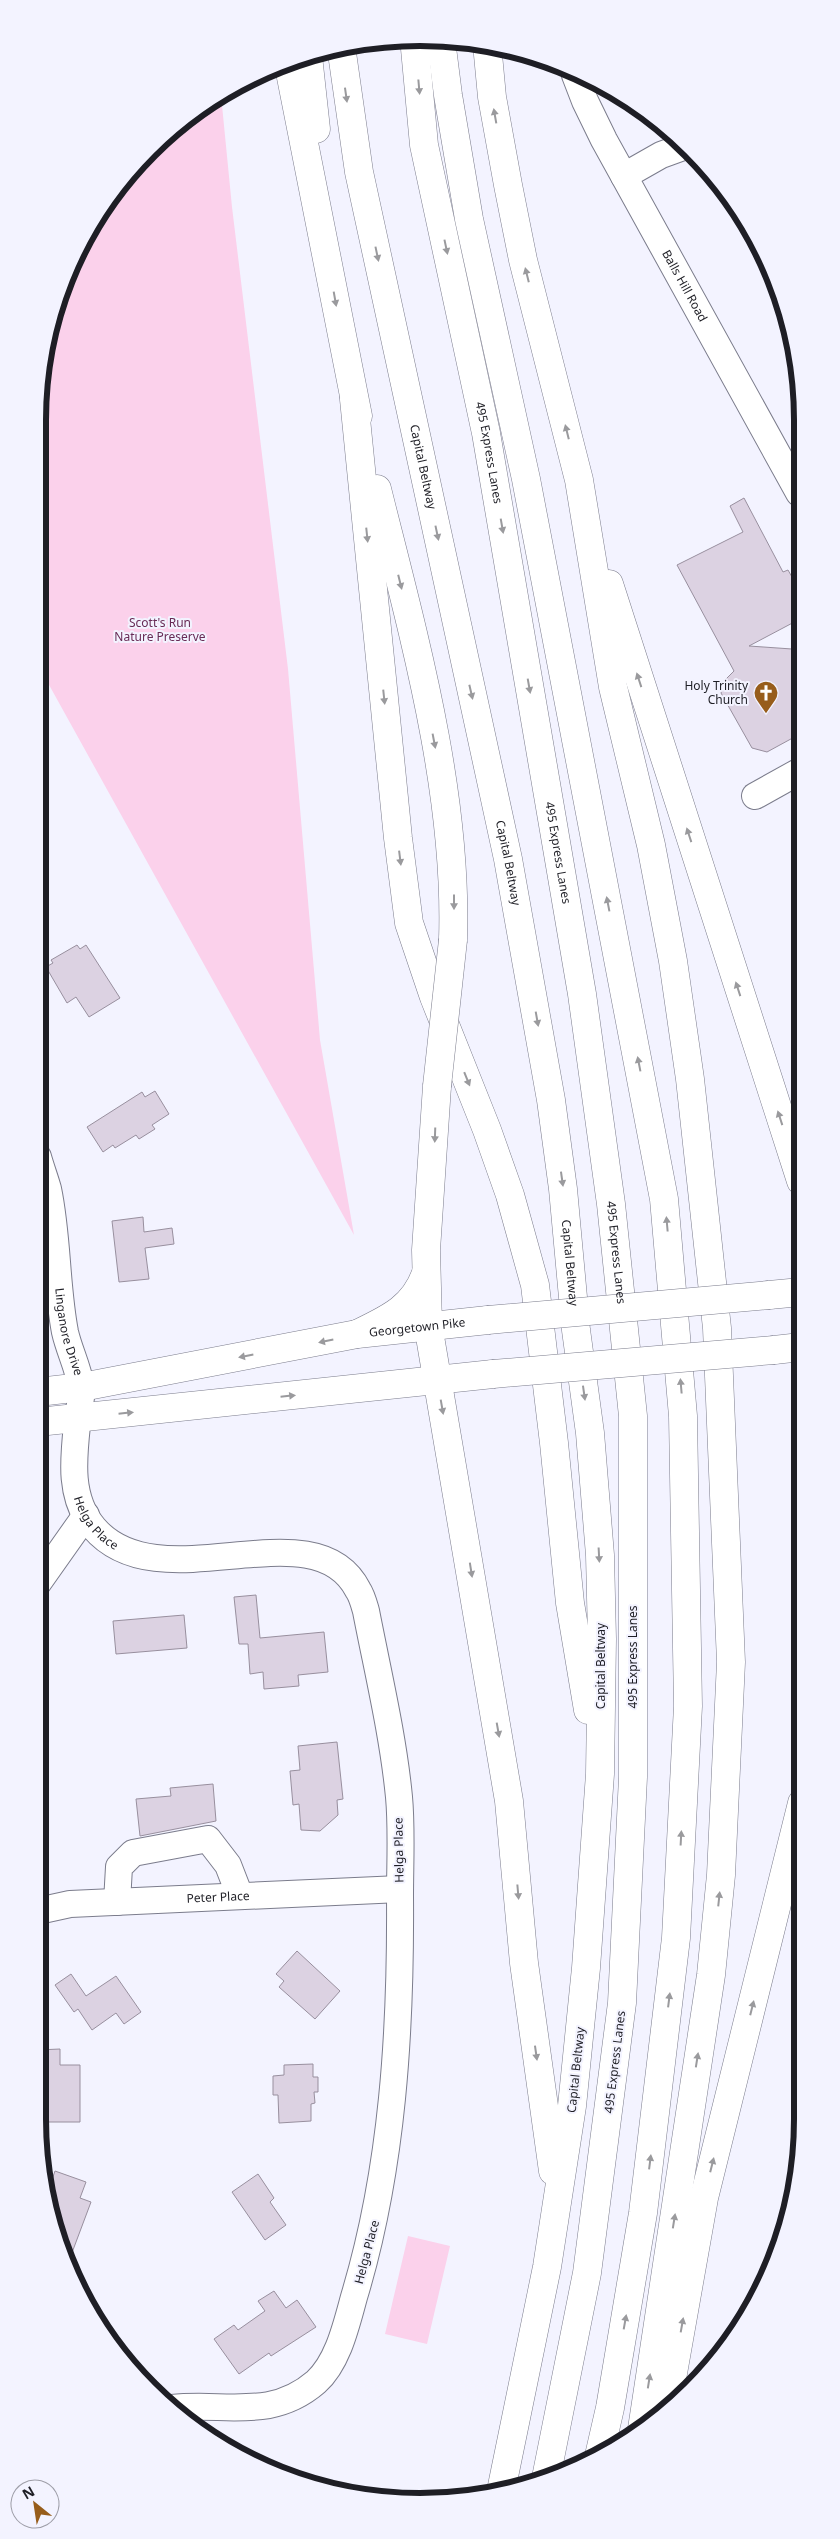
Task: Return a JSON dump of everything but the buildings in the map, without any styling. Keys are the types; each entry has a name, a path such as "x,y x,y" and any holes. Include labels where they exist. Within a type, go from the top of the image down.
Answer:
{"main road":[{"name":"495 Express Lanes","path":"415,46 424,145 486,433 582,994 611,1204 633,1416 633,1777 622,2003 587,2273 548,2470"},
{"path":"442,47 469,219 526,480 664,1198 683,1416 688,1706 676,1938 644,2213 610,2408 601,2446"},
{"path":"488,52 492,98 523,260 579,480 606,577 794,1159"},
{"name":"Capital Beltway","path":"342,54 359,172 508,858 551,1100 563,1190 576,1330 590,1434 600,1555 602,1639 600,1774 586,1968 572,2106 547,2267 504,2483"},
{"path":"309,63 327,252"},
{"path":"289,70 305,154 327,252 354,399 414,636 447,811 454,898 453,940 437,1086 427,1269 428,1325 509,1802 524,1963 555,2180 547,2267"},
{"path":"354,399 398,838 409,923 434,997 510,1196 535,1285 554,1443 570,1603 600,1774"},
{"path":"579,480 613,687 651,845 673,961 690,1079 718,1328 730,1592 731,1662 721,1875 715,1938 680,2186 644,2419"},
{"path":"358,1334 386,1320 408,1304 421,1288 427,1269"},
{"name":"Georgetown Pike","path":"46,1391 82,1387 358,1334 428,1325 794,1293"},
{"path":"46,1421 493,1374 794,1348"},
{"path":"669,2397 704,2198 794,1835"}],"street":[{"name":"Balls Hill Road","path":"578,82 585,101 624,176 794,484"},
{"path":"624,176 661,155 677,149"},
{"path":"755,796 794,774"},
{"name":"Linganore Drive","path":"46,1183 65,1331 82,1387"},
{"name":"Helga Place","path":"82,1387 73,1457 76,1489 86,1515 94,1527 108,1541 124,1552 154,1558 184,1560 291,1552 311,1555 330,1562 346,1574 358,1589 366,1611 399,1798 400,1989 383,2174 364,2271 331,2364 317,2381 300,2394 281,2403 260,2408 194,2405 182,2407"},
{"path":"46,1572 86,1515"},
{"path":"118,1902 118,1867 133,1853 208,1839 228,1865 240,1896"},
{"name":"Peter Place","path":"46,1909 70,1904 400,1889"}],"green space":[{"name":"Scott's Run Nature Preserve","path":"222,103 232,207 288,669 320,1040 354,1235 46,679 47,396 53,347 66,300 96,233 123,192 174,139 192,123"},
{"path":"408,2236 450,2246 427,2344 385,2334"}],"place":[{"name":"Holy Trinity Church","path":"766,714"}]}
